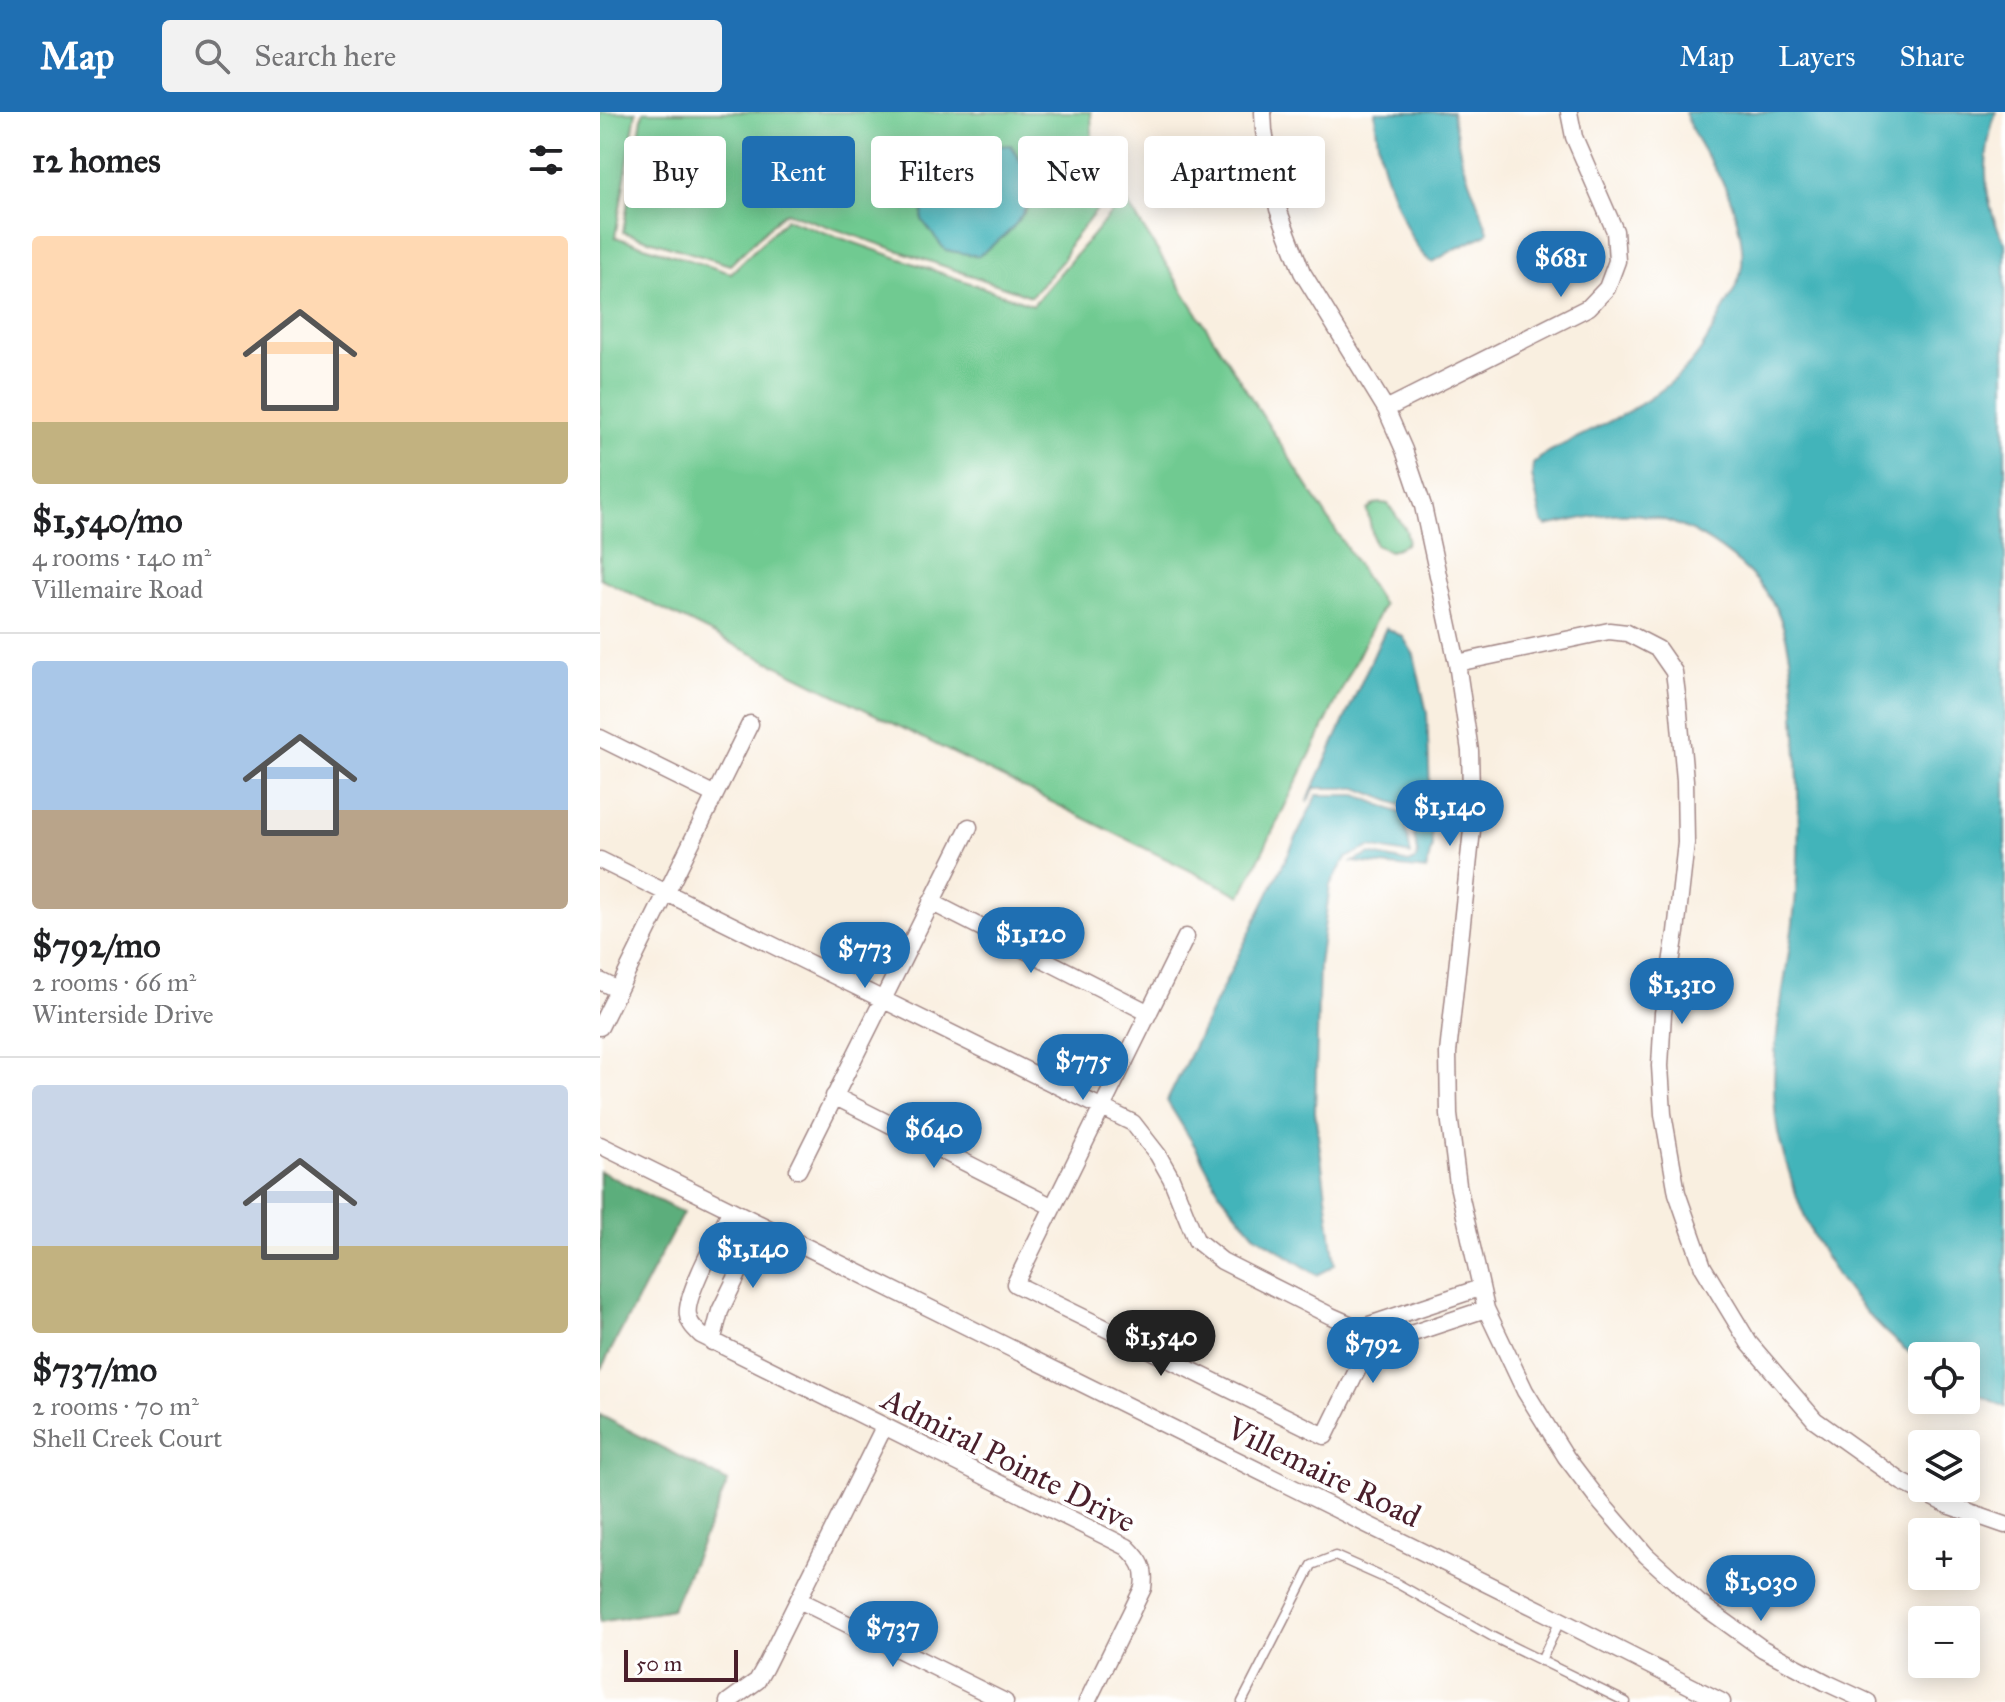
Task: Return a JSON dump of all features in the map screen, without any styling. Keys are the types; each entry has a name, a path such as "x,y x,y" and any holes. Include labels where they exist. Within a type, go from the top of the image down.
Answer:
{"street":[{"path":"1263,112 1278,209 1302,272 1386,409 1404,450 1423,506 1457,663 1470,751 1472,830 1448,1053 1449,1115 1458,1185 1486,1309 1525,1391 1566,1457 1646,1555 1699,1603 1763,1649 1868,1702"},
{"path":"1386,409 1589,307 1607,288 1617,261 1615,231 1574,137 1569,112"},
{"path":"1457,663 1609,631 1627,633 1658,649 1674,672 1685,780 1686,843 1663,1013 1660,1066 1663,1114 1677,1193 1703,1267 1749,1343 1815,1420 1902,1482 1950,1506 2005,1525"},
{"path":"600,1027 750,724"},
{"path":"600,738 715,795"},
{"path":"798,1170 969,827"},
{"path":"600,860 1133,1123 1171,1178 1196,1240 1222,1261 1331,1316 1363,1327 1480,1288"},
{"path":"931,902 1149,1013"},
{"path":"1186,937 1015,1284 1325,1436 1368,1348 1363,1327"},
{"path":"600,981 618,990"},
{"path":"834,1096 1053,1207"},
{"name":"Villemaire Road","path":"600,1145 1722,1702"},
{"name":"Admiral Pointe Drive","path":"731,1210 690,1294 686,1312 691,1326 701,1335 1127,1547 1140,1560 1145,1575 1143,1588 1087,1702"},
{"path":"712,1342 720,1311 762,1225"},
{"path":"1368,1348 1486,1309"},
{"path":"728,1702 757,1681 884,1427"},
{"path":"799,1600 1005,1702"}],"lane":[{"path":"1242,1702 1312,1565 1335,1556 1398,1584 1493,1637 1626,1702"},
{"path":"1541,1661 1560,1620"}],"green space":[{"path":"600,112 636,112 632,136 624,136 624,183 615,237 731,273 786,219 1033,305 1115,208 1128,208 1128,204 1383,605 1241,896 600,578"},
{"path":"643,112 1091,112 1092,136 1018,136 1018,203 1003,238 1027,208 1097,208 1070,243 1063,260 1031,296 786,212 730,265 623,232 627,208 726,208 726,136 639,136"},
{"path":"1381,503 1388,504 1406,530 1408,539 1406,544 1390,551 1375,545 1367,510"},
{"path":"600,1171 683,1213 600,1371"},
{"path":"600,1415 728,1482 672,1609 600,1622"}],"water":[{"path":"1375,112 1452,112 1462,161 1487,234 1433,262 1425,257 1402,218 1390,186 1379,150"},
{"path":"1685,112 1996,112 1988,145 1986,179 1992,211 2005,243 2005,1407 1980,1395 1980,1342 1908,1342 1908,1351 1852,1296 1813,1235 1781,1146 1774,1100 1774,1075 1796,899 1799,828 1792,674 1788,644 1779,615 1756,580 1740,564 1702,537 1662,519 1618,514 1546,526 1542,522 1532,476 1533,464 1545,454 1629,411 1668,385 1700,351 1738,281 1742,251 1734,210 1724,184"},
{"path":"1011,145 1018,157 1018,208 1026,208 1022,215 1007,233 978,256 945,250 922,220 923,208 1002,208 1002,146"},
{"path":"1386,628 1403,637 1414,655 1427,713 1432,846 1426,870 1353,862 1370,854 1409,863 1416,859 1418,853 1408,808 1357,788 1316,788 1307,802"},
{"path":"1317,795 1357,795 1403,814 1411,855 1370,847 1346,858 1330,885 1319,964 1315,1112 1335,1264 1317,1275 1254,1234 1220,1193 1167,1101"}]}
